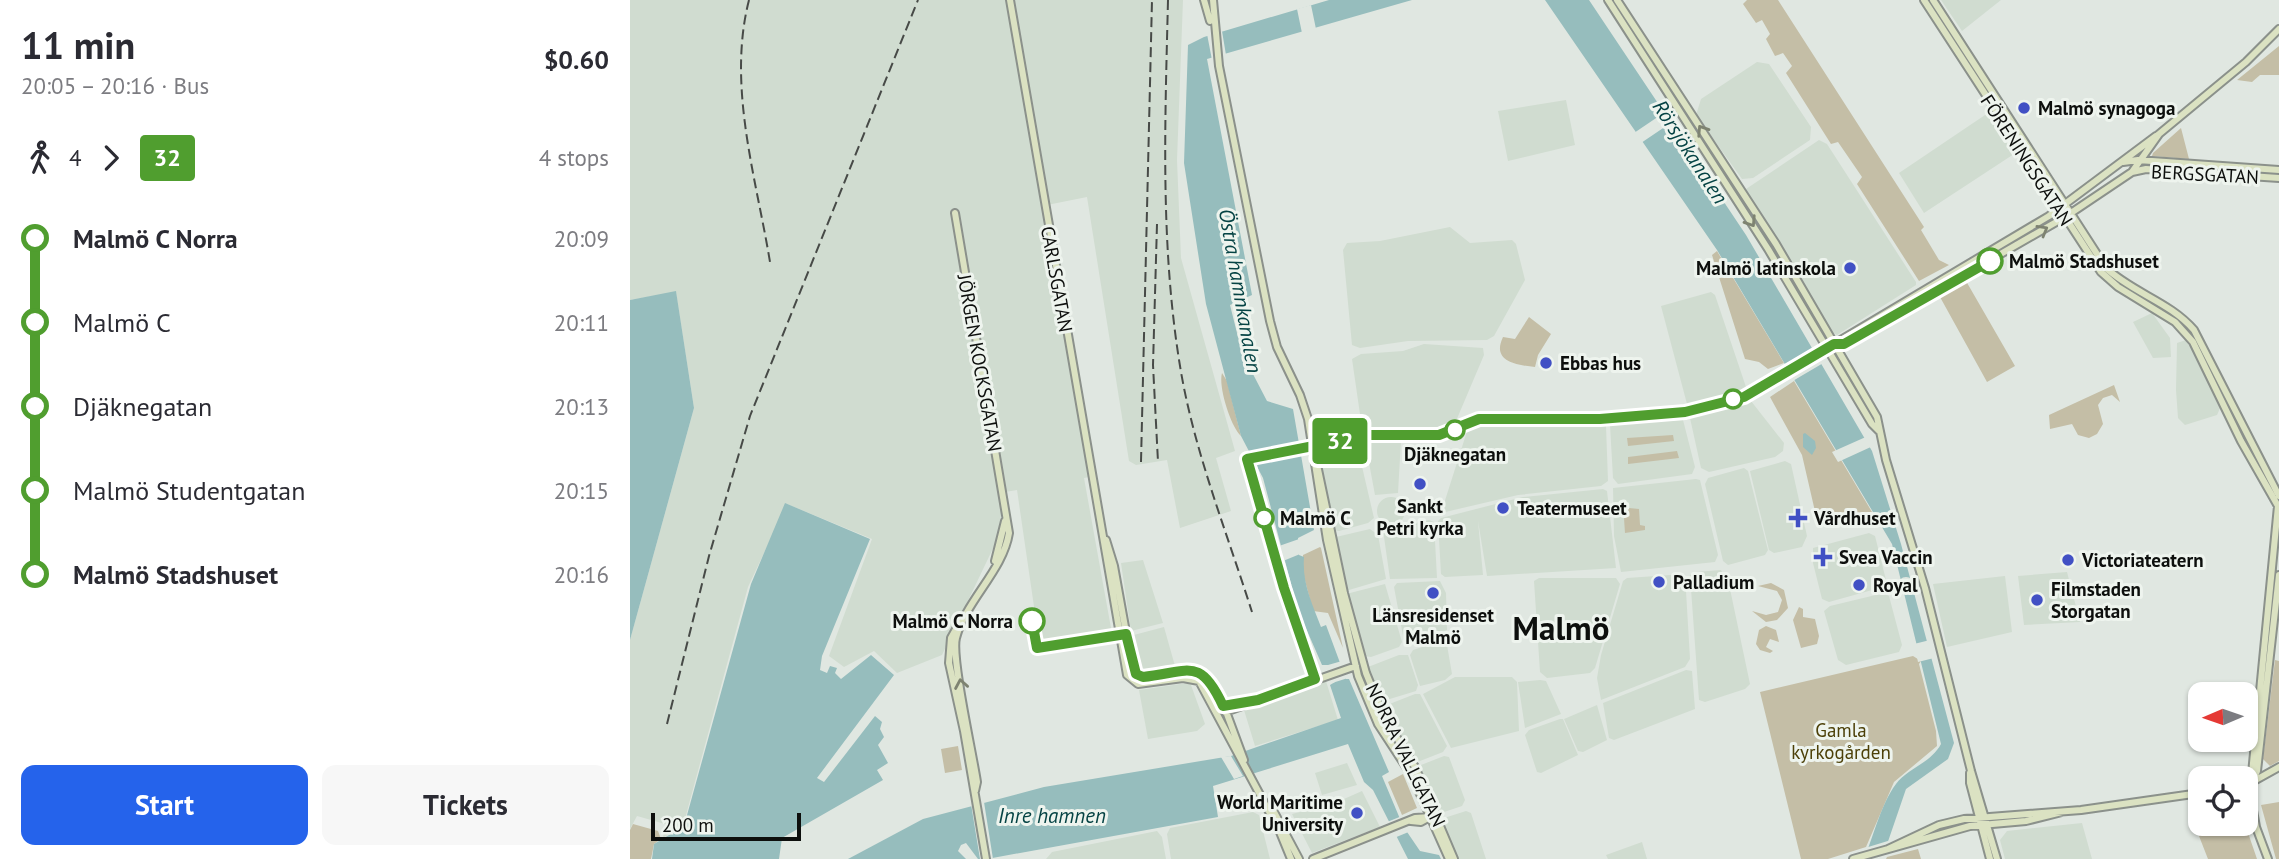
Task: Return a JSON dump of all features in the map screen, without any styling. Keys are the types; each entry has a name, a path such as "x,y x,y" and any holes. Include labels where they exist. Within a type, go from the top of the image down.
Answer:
{"street":[{"name":"CARLSGATAN","path":"1009,0 1130,681 1138,684 1195,678 1206,690 1216,712"},
{"path":"1204,0 1214,33"},
{"path":"1213,0 1214,33"},
{"path":"1608,0 1763,241 1871,424 1880,432"},
{"path":"1618,0 1776,244 1877,417 1922,579 1970,771 1982,805 1990,859"},
{"name":"FÖRENINGSGATAN","path":"1924,0 2062,207 2106,268 2122,281 2175,311 2194,330 2279,496"},
{"name":"FÖRENINGSGATAN","path":"1933,0 2062,207"},
{"path":"1834,344 1844,344 2068,215 2132,172 2159,134 2278,32"},
{"name":"NORRA VALLGATAN","path":"1214,33 1274,337 1300,395 1312,446 1328,545 1355,666 1374,717 1412,776 1454,859"},
{"path":"1827,349 2062,207 2122,163 2146,141 2159,134"},
{"name":"BERGSGATAN","path":"2122,163 2138,160 2279,170"},
{"name":"BERGSGATAN","path":"2132,172 2146,169 2279,178"},
{"name":"JÖRGEN KOCKSGATAN","path":"955,213 1009,533 966,615"},
{"name":"FÖRENINGSGATAN","path":"2068,215 2101,272 2118,287 2175,322 2193,342 2241,441 2275,499 2279,512"},
{"name":"NORRA VALLGATAN","path":"1312,446 1320,466 1344,596 1364,664 1384,717 1415,767 1449,859"},
{"path":"2256,766 2276,574 2279,512"},
{"name":"CARLSGATAN","path":"1101,525 1112,556 1132,667 1138,676 1198,671 1207,677 1225,709"},
{"path":"2251,766 2276,574"},
{"path":"966,615 956,638 957,661 977,782 975,791"},
{"path":"966,615 951,638 949,663 986,859"},
{"path":"1291,859 1280,832 1216,712 1252,705 1258,700 1364,664"},
{"path":"1225,709 1239,753"},
{"path":"2258,760 2276,769"},
{"path":"2258,779 2276,769"},
{"path":"1970,771 1969,783 1997,859"},
{"path":"1250,774 1299,859"},
{"path":"1983,821 2188,795"},
{"path":"1856,858 1888,849 1939,825 2031,820 2064,811"},
{"path":"1314,859 1411,821 1421,822 1433,817"},
{"path":"2258,831 2267,859"}],"shaded area":[{"path":"630,0 1183,0 1177,160 1181,258 1235,451 1216,458 1231,511 1180,528 1167,460 1136,465 1129,461 1087,197 1047,205 1089,477 1084,478 1111,628 1106,634 1044,645 1038,634 1017,490 1005,492 997,540 942,655 897,673 874,651 844,667 829,656 872,539 787,504 748,587 683,826 663,838 665,824 637,816 630,829 630,640 694,408 676,292 630,300"},
{"path":"1941,0 2001,0 1962,31"},
{"path":"1757,62 1769,64 1811,127 1810,140 1753,178 1742,179 1696,115 1701,99"},
{"path":"1566,100 1575,145 1508,161 1498,111"},
{"path":"1988,113 2014,154 1924,213 1899,173"},
{"path":"1819,140 1827,144 1916,282 1916,285 1837,335 1829,331 1749,199 1746,189"},
{"path":"1450,227 1470,243 1512,240 1516,244 1525,280 1494,336 1487,340 1408,341 1360,348 1352,345 1343,250 1347,243 1380,241"},
{"path":"1711,292 1715,295 1746,387 1740,393 1687,404 1661,306"},
{"path":"2152,313 2170,338 2171,357 2153,358 2133,322"},
{"path":"2186,340 2204,368 2221,406 2217,415 2185,425 2178,418 2176,390 2177,343"},
{"path":"1424,344 1483,348 1484,355 1456,421 1434,429 1372,431 1362,428 1352,359 1361,354 1403,351"},
{"path":"1742,400 1751,401 1784,443 1783,451 1775,457 1709,472 1701,468 1690,418 1695,413"},
{"path":"1675,414 1682,416 1695,467 1692,474 1618,484 1613,478 1610,425 1617,419"},
{"path":"1482,420 1598,421 1606,426 1608,481 1601,486 1518,495 1441,513 1469,425"},
{"path":"1371,437 1397,437 1401,440 1398,493 1375,495 1365,441"},
{"path":"1350,443 1357,445 1374,518 1368,523 1339,531 1333,530 1319,452 1325,447"},
{"path":"1785,461 1791,464 1807,536 1802,547 1774,553 1769,550 1750,471"},
{"path":"1744,468 1748,471 1768,550 1765,555 1728,565 1723,561 1705,484 1708,478"},
{"path":"1700,480 1718,555 1715,562 1621,572 1614,536 1613,488"},
{"path":"1603,489 1607,491 1616,568 1487,576 1478,521 1483,575 1445,577 1441,574 1438,521 1441,518 1523,497"},
{"path":"1391,497 1401,501 1405,511 1401,521 1391,525 1381,521 1377,511 1381,501"},
{"path":"1429,520 1434,522 1437,578 1390,579 1383,530"},
{"path":"1370,529 1378,535 1386,579 1349,590 1344,589 1336,537"},
{"path":"1869,533 1875,536 1886,580 1883,587 1829,602 1822,599 1813,563 1813,548"},
{"path":"1143,560 1163,623 1131,631 1121,563"},
{"path":"1721,570 1730,589 1750,684 1745,689 1705,702 1699,700 1690,575"},
{"path":"2067,572 2080,622 2024,625 2018,576"},
{"path":"1685,574 1690,659 1685,667 1601,700 1597,678 1601,655 1623,581 1627,578"},
{"path":"2005,576 2012,632 1947,647 1933,584"},
{"path":"1539,578 1616,578 1620,584 1595,668 1590,673 1547,678 1540,672 1534,581"},
{"path":"1440,581 1446,593 1447,630 1411,644 1404,641 1394,587 1397,583"},
{"path":"1385,584 1402,642 1399,647 1371,657 1364,656 1347,597 1350,593"},
{"path":"1884,593 1889,596 1902,645 1899,652 1846,665 1838,660 1824,611 1830,606"},
{"path":"1164,627 1175,666 1143,674 1135,669 1130,636"},
{"path":"1438,642 1447,645 1452,674 1445,680 1420,686 1410,655 1413,650"},
{"path":"1399,655 1408,655 1418,685 1416,691 1380,702 1368,667"},
{"path":"1686,670 1692,671 1695,709 1614,740 1609,738 1603,703"},
{"path":"1455,677 1512,677 1517,682 1519,731 1451,748 1423,694"},
{"path":"1326,681 1338,720 1255,746 1244,710"},
{"path":"1546,681 1561,714 1525,728 1518,682"},
{"path":"1187,683 1191,685 1205,724 1197,731 1148,739 1139,690"},
{"path":"1420,694 1447,746 1443,752 1420,761 1413,760 1384,712 1387,705"},
{"path":"1597,705 1607,740 1583,752 1578,751 1564,719"},
{"path":"1563,719 1578,755 1541,773 1537,772 1525,735 1529,730"},
{"path":"1444,756 1449,757 1465,800 1462,806 1444,812 1437,811 1418,771 1421,765"},
{"path":"1347,763 1357,785 1322,795 1315,773"},
{"path":"1362,791 1380,827 1312,853 1292,814 1335,803"},
{"path":"1466,811 1471,813 1486,859 1457,859 1442,823 1444,818"},
{"path":"1253,812 1259,815 1270,859 1171,859 1167,834 1170,828"},
{"path":"2082,823 2092,859 2005,859 2000,840 2007,831"},
{"path":"1157,831 1162,837 1166,859 1046,859 1052,852"},
{"path":"1642,842 1647,859 1608,859 1606,855"}],"green space":[{"path":"1747,0 1778,0 1924,227 1921,230 1939,260 1949,265 1919,281 1857,184 1862,177 1838,142 1831,144 1786,73 1792,66 1783,53 1775,56 1766,39 1770,34 1762,20 1756,23 1743,4"},
{"path":"2279,46 2279,75 2260,75 2252,82 2237,80"},
{"path":"2181,128 2189,159 2152,156 2153,153"},
{"path":"1717,251 1784,363 1768,369 1759,362 1745,359 1712,255"},
{"path":"1966,281 2015,366 1987,382 1940,297"},
{"path":"1529,317 1551,334 1538,355 1535,367 1508,361 1500,352 1503,337 1515,339"},
{"path":"1222,373 1227,381 1241,436 1226,406"},
{"path":"1794,381 1872,512 1827,527 1817,520 1802,455 1770,397"},
{"path":"2114,385 2120,402 2112,395 2103,398 2098,405 2103,424 2097,434 2089,438 2078,435 2072,424 2050,429 2049,415"},
{"path":"1673,435 1674,441 1628,446 1627,438"},
{"path":"1677,451 1679,458 1628,464 1628,457"},
{"path":"1623,503 1628,503 1629,508 1639,509 1640,525 1645,526 1645,530 1625,533"},
{"path":"1320,547 1343,648 1328,613 1313,611 1303,573 1303,555"},
{"path":"1771,583 1784,590 1788,608 1777,620 1766,622 1752,611 1766,615 1778,612 1782,600 1777,591 1758,586"},
{"path":"1799,607 1803,609 1803,617 1815,619 1819,636 1817,644 1801,648 1793,620"},
{"path":"1766,626 1776,630 1779,642 1770,639 1766,647 1773,651 1770,653 1760,650 1756,644 1759,630"},
{"name":"Gamla kyrkogården","path":"1913,656 1921,661 1919,664 1936,731 1937,746 1894,782 1866,847 1828,859 1801,859 1760,692"},
{"path":"2275,660 2279,661 2279,761 2270,766 2263,759"},
{"path":"958,746 962,770 945,773 941,749"},
{"path":"1403,774 1417,808 1402,815 1388,782"},
{"path":"2279,802 2279,859 2276,859 2261,805"},
{"path":"633,824 658,831 661,839 654,844 651,859 630,859 630,830"},
{"path":"2199,836 2249,836 2257,859 2208,859"},
{"path":"1918,849 1921,859 1886,859 1887,857"}],"water":[{"path":"1329,0 1412,0 1207,59 1252,295 1230,305 1242,353 1267,401 1293,409 1314,530 1298,538 1299,555 1304,557 1306,584 1314,610 1321,627 1326,625 1346,679 1349,679 1389,772 1382,776 1403,826 1420,851 1439,855 1441,859 1408,859 1373,790 1364,782 1348,744 1213,786 1218,817 987,859 978,859 966,843 961,845 958,851 966,859 848,859 923,819 1044,787 1231,756 1341,718 1330,685 1335,682 1329,665 1322,665 1298,610 1263,478 1241,436 1206,304 1184,163 1188,45 1204,37"},
{"name":"Rörsjökanalen","path":"1545,0 1589,0 1746,235 1872,451 1901,544 1954,743 1948,759 1906,789 1882,859 1864,859 1886,801 1901,778 1937,751 1941,744 1892,544 1717,250"},
{"path":"676,291 694,408 630,640 630,300"},
{"path":"1805,433 1815,441 1816,448 1812,455 1803,447"},
{"path":"785,503 870,539 822,656 820,670 827,673 830,666 837,668 835,673 841,679 871,655 894,675 817,778 824,782 875,716 882,722 880,729 884,737 878,745 888,763 877,770 883,780 782,838 779,859 652,859 654,844 684,826 751,584"}],"pier":[{"path":"1311,5 1316,29 1302,33 1297,9"},
{"path":"1222,31 1226,55 1212,60 1207,34"},
{"path":"1668,110 1675,120 1641,143 1634,133"},
{"path":"1816,346 1825,362 1791,382 1782,366"},
{"path":"1868,436 1873,446 1838,462 1832,452"},
{"path":"1303,442 1305,454 1254,463 1250,452"},
{"path":"1302,538 1302,551 1305,552 1283,561 1279,546"},
{"path":"1906,577 1912,579 1912,591 1906,593 1900,591 1898,585 1900,579"},
{"path":"1930,640 1934,658 1918,662 1914,644"},
{"path":"1342,661 1348,678 1329,684 1327,668 1321,667"},
{"path":"1231,756 1243,776 1234,779 1221,757"},
{"path":"984,802 993,859 980,859 971,804"},
{"path":"1402,816 1411,831 1394,838 1387,822"},
{"path":"1891,840 1885,859 1861,859 1865,848"}],"railway":[{"path":"749,0 743,32 742,98 751,164 770,262"},
{"path":"667,724 709,556 750,416 918,0"},
{"path":"1141,462 1152,0"},
{"path":"1168,0 1165,186 1174,326 1194,433 1252,612"},
{"path":"1157,224 1153,365 1158,462"}],"bus line":[{"name":"32","path":"1032,621 1037,648 1126,634 1133,671 1138,676 1198,671 1207,677 1223,706 1253,698 1258,700 1296,687 1315,679 1245,460 1369,435 1439,435 1479,419 1600,419 1685,412 1744,397 1834,344 1844,344 1990,261"}],"place":[{"name":"Malmö synagoga","path":"2024,108"},
{"name":"Malmö Stadshuset","path":"1990,261"},
{"name":"Malmö latinskola","path":"1850,268"},
{"name":"Ebbas hus","path":"1546,363"},
{"name":"Djäknegatan","path":"1455,430"},
{"name":"Sankt Petri kyrka","path":"1420,484"},
{"name":"Teatermuseet","path":"1503,508"},
{"name":"Malmö C","path":"1264,518"},
{"name":"Vårdhuset","path":"1798,518"},
{"name":"Svea Vaccin","path":"1823,557"},
{"name":"Victoriateatern","path":"2068,560"},
{"name":"Palladium","path":"1659,582"},
{"name":"Royal","path":"1859,585"},
{"name":"Länsresidenset Malmö","path":"1433,593"},
{"name":"Filmstaden Storgatan","path":"2037,600"},
{"name":"Malmö C Norra","path":"1032,621"},
{"name":"World Maritime University","path":"1357,813"}],"district":[{"name":"Malmö","path":"1561,628"}],"water label":[{"name":"Östra hamnkanalen","path":"1240,291"},
{"name":"Inre hamnen","path":"1052,816"}]}
